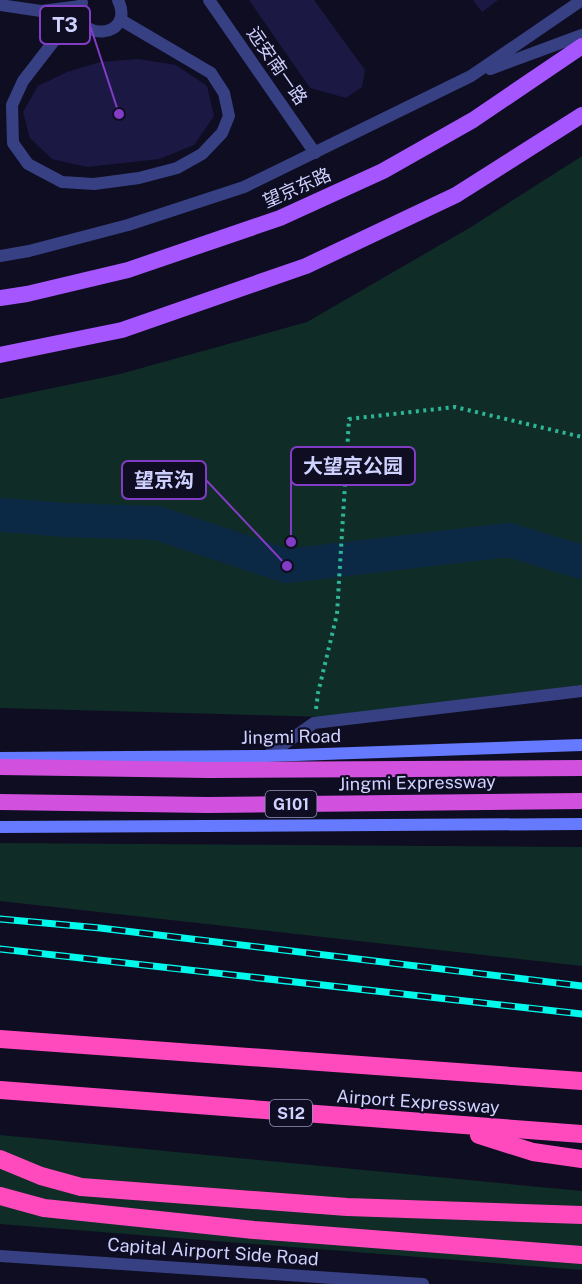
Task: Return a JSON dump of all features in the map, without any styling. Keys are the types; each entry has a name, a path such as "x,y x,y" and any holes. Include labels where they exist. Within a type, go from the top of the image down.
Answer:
{"highway":[{"name":"Jingmi Expressway","path":"0,767 209,770 582,768"},
{"name":"Jingmi Expressway","path":"0,802 220,805 582,801"},
{"name":"Airport Expressway","path":"0,1039 582,1081"},
{"name":"Airport Expressway","path":"0,1090 452,1126 582,1134"},
{"path":"452,1126 533,1152 582,1159"},
{"path":"0,1159 41,1176 81,1187 347,1207 582,1215"},
{"path":"0,1196 44,1208 254,1230 582,1255"}],"main road":[{"name":"望京东路","path":"0,298 27,294 128,270 280,218 383,171 463,126 582,46"},
{"path":"0,355 122,330 306,266 456,195 582,115"},
{"name":"Jingmi Road","path":"0,758 267,756 582,745"},
{"name":"G101","path":"0,826 582,824"}],"street":[{"path":"82,3 80,12 85,24 97,32 111,30 120,20 121,5 118,0"},
{"name":"远安南一路","path":"209,0 315,153"},
{"path":"471,76 582,0"},
{"path":"82,3 23,81 12,105 13,143 28,164 62,182 94,184 139,178 177,168 202,154 222,133 229,116 224,93 211,74 120,20"},
{"path":"0,5 41,11 82,3"},
{"path":"0,256 29,251 128,225 244,187 471,76 582,35"},
{"path":"267,756 314,723 582,691"},
{"name":"Capital Airport Side Road","path":"0,1256 423,1284"}],"path":[{"path":"314,723 318,693 338,614 349,419 455,407 582,437"}],"green space":[{"path":"582,156 582,685 477,708 327,717 0,708 0,399 120,374 307,322 471,227"},
{"path":"0,843 582,847 582,966 0,901"},
{"path":"0,1135 582,1191 582,1270 0,1224"}],"building":[{"path":"249,0 314,0 365,70 362,87 346,98 310,88"},
{"path":"473,0 498,0 482,12"},
{"path":"138,59 176,65 207,86 214,116 194,145 159,159 87,167 52,159 30,138 23,112 38,86 67,72 100,62"}],"waterway":[{"path":"0,515 157,523 287,566 509,540 582,562"}],"railway":[{"path":"0,919 100,928 582,986"},
{"path":"0,949 582,1014"}],"place":[{"name":"T3","path":"119,114"},
{"name":"大望京公园","path":"291,542"},
{"name":"望京沟","path":"287,566"}]}
